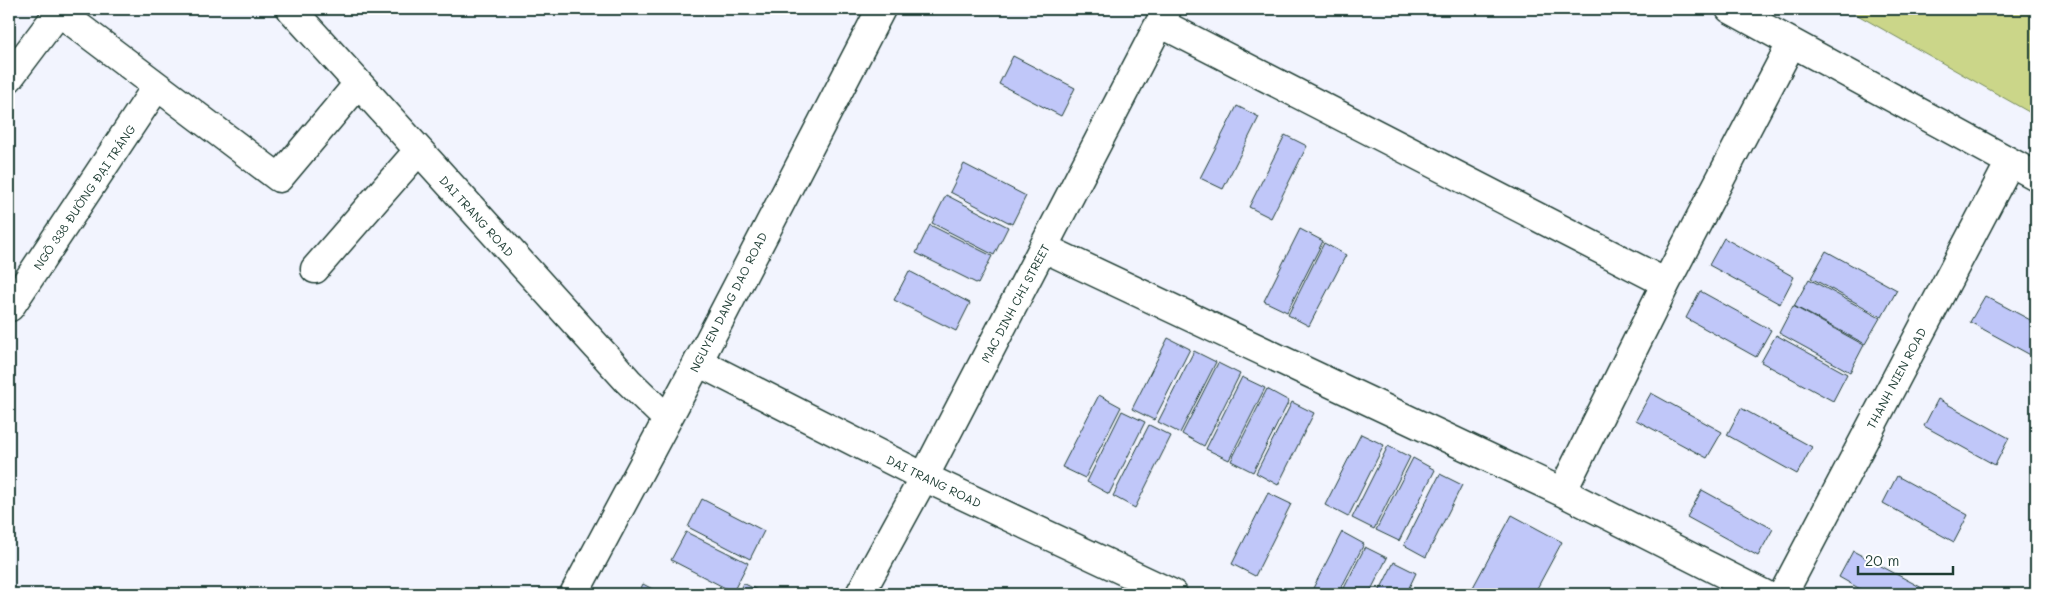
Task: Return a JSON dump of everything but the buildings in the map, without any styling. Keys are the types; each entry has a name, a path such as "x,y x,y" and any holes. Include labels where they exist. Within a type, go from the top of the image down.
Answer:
{"street":[{"name":"DAI TRANG ROAD","path":"291,9 628,381 667,419"},
{"name":"NGUYEN DANG DAO ROAD","path":"574,594 698,362 881,9"},
{"path":"1730,9 1791,44 2036,176"},
{"path":"9,78 59,10 279,178 358,84"},
{"path":"1163,16 1666,283"},
{"name":"MAC DINH CHI STREET","path":"860,594 924,477 1163,16"},
{"path":"1562,492 1666,283 1791,44"},
{"name":"NGÕ 338 ĐƯỜNG ĐẠI TRÁNG","path":"10,307 157,86"},
{"path":"315,269 418,151"},
{"name":"THANH NIEN ROAD","path":"1783,594 2010,162"},
{"path":"1044,248 1562,492 1764,594"},
{"name":"DAI TRANG ROAD","path":"698,362 924,477 1173,594"}],"green space":[{"path":"1847,9 2036,9 2036,116"}]}
